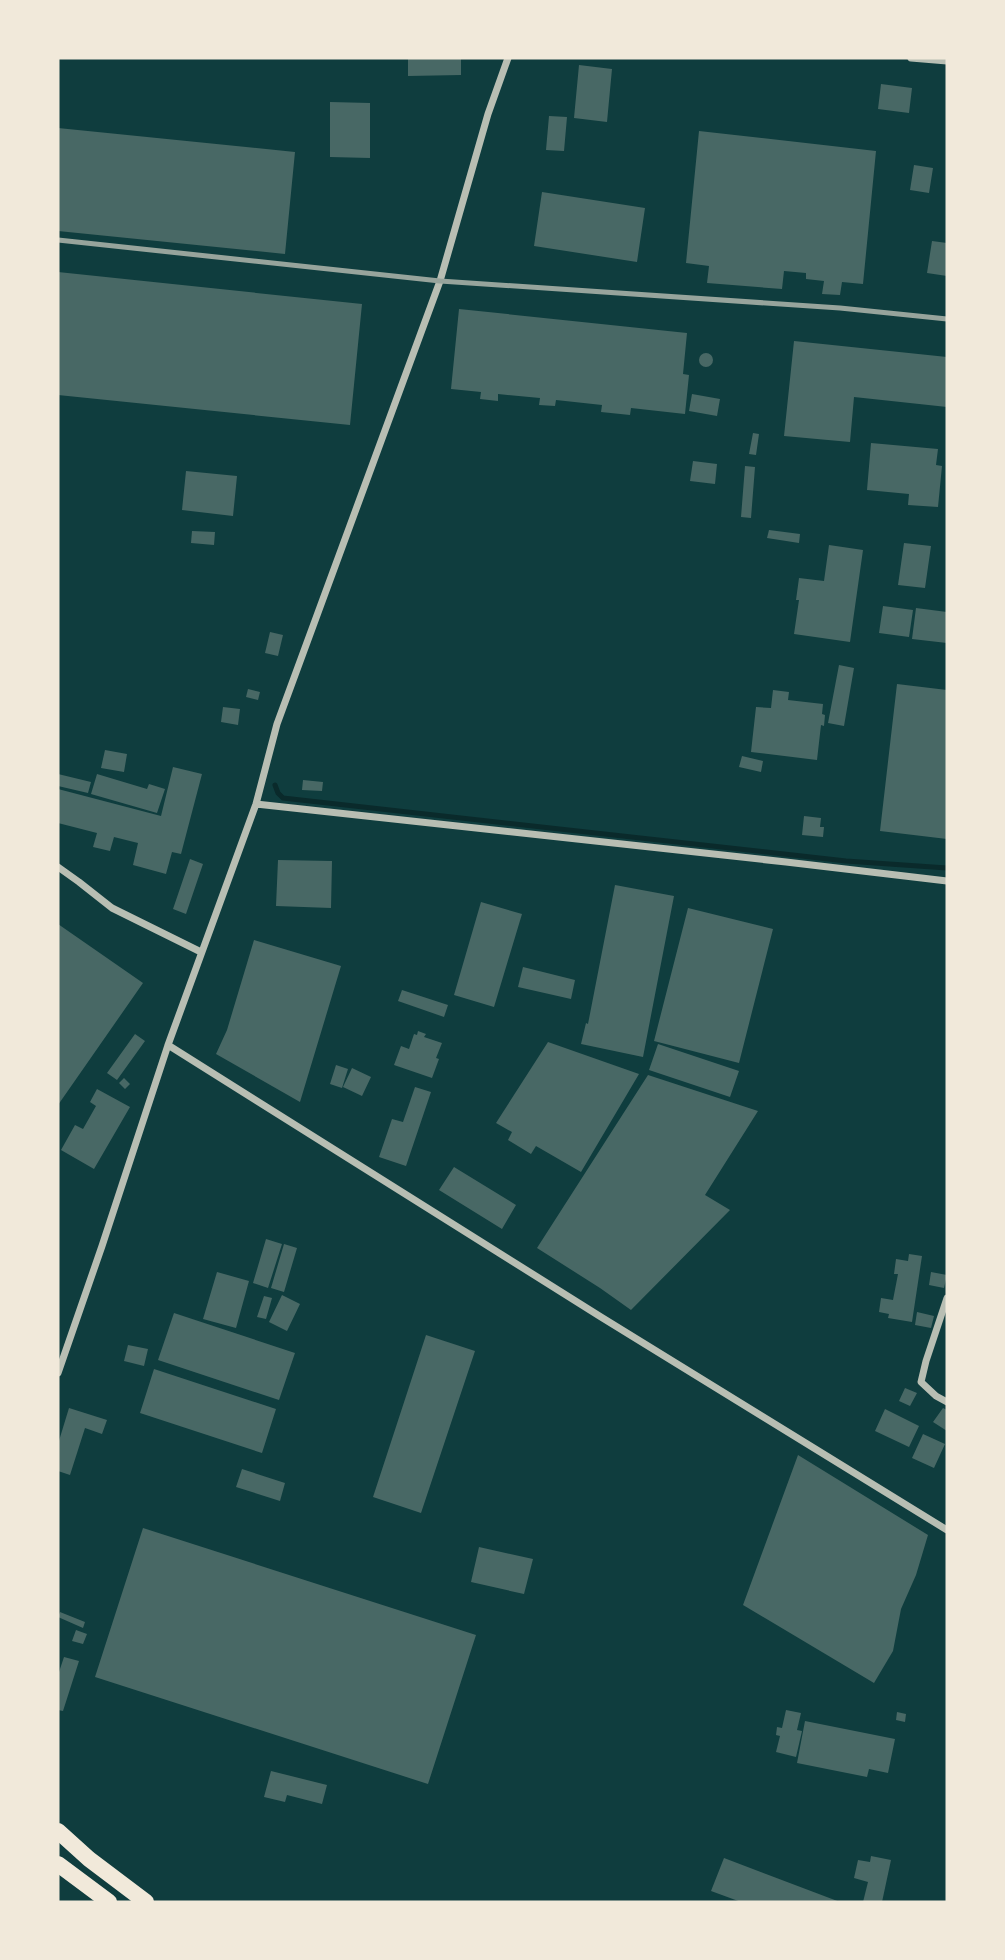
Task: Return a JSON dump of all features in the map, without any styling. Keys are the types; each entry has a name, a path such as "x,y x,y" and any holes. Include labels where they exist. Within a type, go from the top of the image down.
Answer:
{"highway":[{"path":"58,1831 89,1859 146,1902"},
{"path":"58,1864 109,1902"}],"street":[{"path":"58,1373 168,1045 256,804 281,712 440,281 488,114 508,58"},
{"path":"911,58 947,61"},
{"path":"256,804 947,881"},
{"path":"58,867 111,908 201,952"},
{"path":"168,1045 947,1530"},
{"path":"947,1298 921,1382 947,1402"}],"building":[{"path":"408,58 461,58 461,75 408,76"},
{"path":"579,65 612,69 607,122 574,118"},
{"path":"881,84 912,88 909,113 878,109"},
{"path":"330,102 370,103 370,158 330,157"},
{"path":"549,116 567,117 564,151 546,150"},
{"path":"58,128 295,152 285,254 58,231"},
{"path":"699,131 876,151 863,284 842,282 840,295 822,294 824,281 806,279 806,273 784,271 782,289 707,283 709,266 686,263"},
{"path":"914,165 933,168 929,193 910,190"},
{"path":"542,192 645,208 637,262 534,246"},
{"path":"932,241 947,243 947,276 927,273"},
{"path":"58,272 362,304 350,425 58,395"},
{"path":"459,309 687,333 683,374 689,375 685,414 631,408 630,415 601,412 602,405 556,400 555,406 539,405 540,398 498,394 498,401 480,399 481,392 451,389"},
{"path":"794,341 947,357 947,407 854,397 850,442 784,436"},
{"path":"703,353 709,353 713,360 709,367 703,367 699,363 699,357"},
{"path":"692,394 720,399 717,416 689,411"},
{"path":"753,433 759,434 756,455 749,454"},
{"path":"871,443 938,449 936,465 942,466 938,507 908,505 909,494 867,490"},
{"path":"693,461 717,464 715,484 690,481"},
{"path":"745,466 755,467 751,518 741,517"},
{"path":"186,471 237,476 233,516 182,510"},
{"path":"769,530 800,534 799,543 767,538"},
{"path":"192,531 215,532 214,545 191,543"},
{"path":"904,543 931,546 925,588 898,585"},
{"path":"829,545 863,550 850,642 794,634 799,578 824,581"},
{"path":"883,606 913,610 909,637 879,633"},
{"path":"916,608 947,612 947,643 912,639"},
{"path":"270,632 283,635 278,656 265,653"},
{"path":"839,665 854,668 844,726 828,723"},
{"path":"897,684 947,690 947,839 880,831"},
{"path":"248,689 260,692 258,700 246,697"},
{"path":"773,690 789,692 788,700 823,704 824,726 821,725 817,760 751,752 756,707 771,708"},
{"path":"223,707 240,709 238,725 221,722"},
{"path":"105,750 127,754 124,772 101,768"},
{"path":"742,756 763,761 761,772 739,767"},
{"path":"173,767 202,774 181,854 172,852 166,874 133,865 138,843 114,837 110,851 93,847 97,833 58,823 58,789 161,816"},
{"path":"58,774 91,782 88,793 58,786"},
{"path":"97,774 147,789 149,784 165,789 157,813 91,794"},
{"path":"303,780 323,782 322,791 302,790"},
{"path":"804,816 821,818 823,837 802,835"},
{"path":"190,859 203,864 186,914 173,909"},
{"path":"278,860 332,861 331,908 276,906"},
{"path":"615,885 674,896 643,1057 581,1044 586,1023 588,1024"},
{"path":"481,902 522,914 494,1007 454,995"},
{"path":"688,908 773,929 739,1063 654,1041"},
{"path":"58,924 143,983 58,1105"},
{"path":"254,940 341,966 300,1102 216,1054 227,1030"},
{"path":"523,967 575,980 571,999 518,987"},
{"path":"402,990 448,1005 444,1017 398,1001"},
{"path":"418,1031 426,1034 424,1037 442,1043 432,1078 394,1065 401,1046 409,1049 414,1034 417,1035"},
{"path":"135,1034 145,1041 117,1080 107,1073"},
{"path":"548,1042 639,1074 581,1172 536,1146 531,1154 508,1140 512,1132 496,1123"},
{"path":"658,1044 739,1071 730,1097 649,1070"},
{"path":"336,1065 348,1069 342,1088 330,1084"},
{"path":"352,1068 371,1077 362,1096 343,1087"},
{"path":"648,1075 758,1111 705,1195 730,1210 631,1310 537,1248"},
{"path":"124,1078 130,1084 125,1089 119,1083"},
{"path":"415,1087 431,1092 406,1166 379,1157 392,1119 403,1122"},
{"path":"97,1089 130,1107 94,1169 61,1150 75,1125 83,1129 96,1106 90,1102"},
{"path":"454,1167 516,1205 502,1229 439,1190"},
{"path":"266,1239 282,1244 268,1288 253,1283"},
{"path":"284,1244 297,1248 284,1292 271,1288"},
{"path":"909,1254 922,1256 912,1322 888,1318 889,1314 879,1312 881,1298 893,1300 898,1274 894,1274 896,1259 908,1261"},
{"path":"217,1272 249,1281 236,1328 203,1319"},
{"path":"931,1272 947,1275 944,1288 929,1285"},
{"path":"282,1295 300,1304 287,1331 269,1322"},
{"path":"264,1296 272,1298 266,1319 257,1317"},
{"path":"917,1312 934,1316 931,1328 915,1325"},
{"path":"174,1313 295,1353 279,1400 158,1360"},
{"path":"426,1335 475,1351 421,1513 373,1497"},
{"path":"128,1345 148,1349 144,1366 124,1361"},
{"path":"154,1369 276,1409 262,1453 140,1413"},
{"path":"905,1388 917,1393 910,1406 899,1401"},
{"path":"69,1408 107,1420 102,1434 85,1428 70,1475 58,1471 58,1444"},
{"path":"943,1408 947,1410 947,1431 933,1422"},
{"path":"885,1409 919,1426 909,1447 875,1431"},
{"path":"923,1434 945,1444 934,1468 912,1458"},
{"path":"798,1455 928,1535 916,1575 901,1609 893,1651 874,1683 743,1605"},
{"path":"242,1469 285,1483 280,1501 236,1487"},
{"path":"143,1528 476,1635 428,1784 95,1677"},
{"path":"479,1547 533,1559 524,1594 471,1582"},
{"path":"60,1612 85,1622 83,1628 58,1617"},
{"path":"76,1630 87,1634 83,1644 72,1641"},
{"path":"64,1657 79,1661 63,1711 58,1710 58,1675"},
{"path":"786,1710 801,1713 797,1730 802,1731 796,1757 776,1752 780,1736 776,1735 777,1727 782,1728"},
{"path":"897,1712 906,1714 905,1722 896,1720"},
{"path":"805,1721 895,1739 888,1773 869,1769 867,1777 797,1763"},
{"path":"271,1771 327,1785 322,1804 287,1795 285,1802 264,1797"},
{"path":"871,1856 891,1860 882,1902 863,1902 868,1882 854,1878 858,1860 870,1862"},
{"path":"724,1858 840,1902 741,1902 711,1891"}],"waterway":[{"path":"275,785 283,798 846,861 947,868"}],"railway":[{"path":"58,240 440,281 840,308 947,319"}]}
